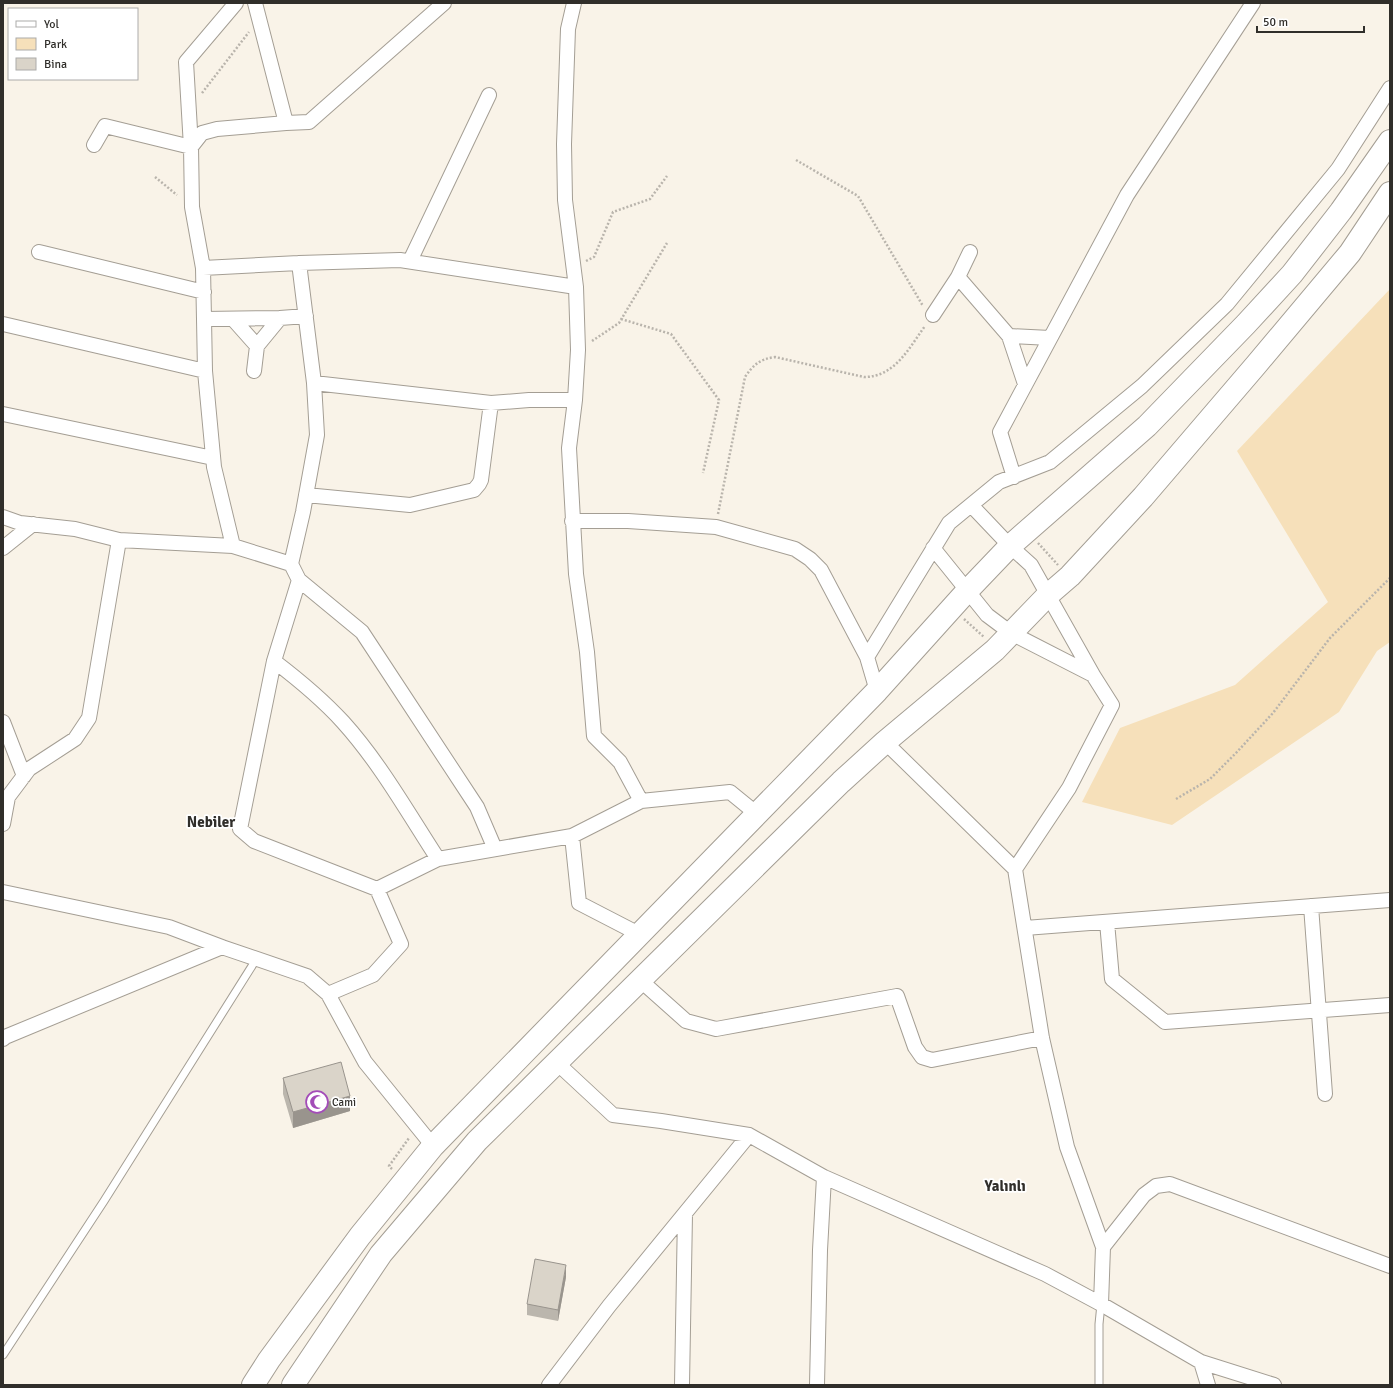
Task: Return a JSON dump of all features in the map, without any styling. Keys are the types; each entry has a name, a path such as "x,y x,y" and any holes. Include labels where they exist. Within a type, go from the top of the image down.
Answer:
{"highway":[{"path":"252,1385 360,1236 433,1146 877,691 952,607 1010,546 1147,426 1246,324 1292,274 1341,212 1390,141"},
{"path":"293,1385 381,1254 477,1141 841,782 995,650 1048,595 1070,576 1143,497 1350,253 1390,193"}],"street":[{"path":"233,546 213,458 205,371 203,268 192,207 192,147 186,62 236,3"},
{"path":"255,3 286,123"},
{"path":"192,147 202,133 217,129 308,122 444,3"},
{"path":"574,3 568,29 564,144 565,200 576,287 578,350 576,400 569,448 576,574 587,652 594,736 620,762 641,801"},
{"path":"1014,477 1000,432 1126,195 1253,3"},
{"path":"867,657 949,523 999,482 1050,462 1142,386 1227,304 1338,169 1390,88"},
{"path":"410,261 489,95"},
{"path":"94,144 105,126 192,147"},
{"path":"39,252 204,292"},
{"path":"933,315 958,277 970,252"},
{"path":"203,268 400,260 576,287"},
{"path":"299,263 314,383 317,435 291,564 299,580 362,632 478,807 495,849"},
{"path":"958,277 1009,336 1025,384"},
{"path":"204,319 280,318 306,316"},
{"path":"254,371 257,346 280,318"},
{"path":"233,319 257,346"},
{"path":"3,324 205,371"},
{"path":"1009,336 1050,338"},
{"path":"314,383 491,403 529,400 576,400"},
{"path":"306,495 410,505 474,490 480,484 481,480 491,403"},
{"path":"3,414 213,458"},
{"path":"971,505 1031,566 1093,675 1112,705 1069,788 1015,869"},
{"path":"3,516 20,522 75,529 119,540 233,546 291,564"},
{"path":"572,521 628,521 716,526 795,549 810,559 821,570 867,657 877,691"},
{"path":"3,548 33,524"},
{"path":"3,824 8,797 29,769 75,739 89,718 119,540"},
{"path":"933,548 987,614 1011,633 1093,675"},
{"path":"299,580 274,661 240,829 254,841 376,889 401,944 373,975 328,994"},
{"path":"274,661 307,687 343,723 380,771 438,859"},
{"path":"3,722 24,776"},
{"path":"886,742 1015,869 1042,1038 1068,1147 1103,1247 1101,1304"},
{"path":"376,889 438,859 572,836 641,801 730,792 757,814"},
{"path":"572,836 579,903 639,934"},
{"path":"3,892 170,927 222,947 307,976 328,994 365,1062 433,1146"},
{"path":"1025,928 1390,900"},
{"path":"1311,906 1325,1094"},
{"path":"1107,922 1112,980 1165,1022 1390,1005"},
{"path":"4,1037 222,947"},
{"path":"640,980 686,1020 716,1029 897,996 915,1047 922,1057 932,1060 1042,1038"},
{"path":"557,1063 613,1115 749,1135 824,1177 1045,1274 1101,1304 1202,1362 1274,1385"},
{"path":"550,1385 609,1306 749,1135"},
{"path":"817,1385 820,1250 824,1177"},
{"path":"1103,1247 1144,1194 1156,1186 1170,1184 1390,1266"},
{"path":"682,1385 685,1214"},
{"path":"1202,1362 1208,1385"}],"lane":[{"path":"3,1355 100,1208 257,958"},
{"path":"1099,1385 1099,1324 1101,1304"}],"path":[{"path":"189,109 259,19"},
{"path":"716,526 745,377 752,367 758,362 767,358 775,357 864,377 875,377 888,371 900,361 933,315 921,305 858,196 796,160"},
{"path":"573,268 594,257 613,212 650,199 667,176"},
{"path":"155,177 192,207"},
{"path":"578,350 619,323 667,243"},
{"path":"622,319 671,334 719,400 703,473"},
{"path":"1026,532 1070,576"},
{"path":"1176,799 1210,779 1236,753 1273,713 1330,638 1390,578"},
{"path":"952,607 987,640 995,650"},
{"path":"395,1171 389,1166 418,1127"}],"green space":[{"path":"1390,289 1390,642 1377,651 1339,712 1172,825 1082,802 1120,728 1235,685 1328,602 1237,451"}],"building":[{"path":"341,1062 350,1096 293,1112 283,1078"},
{"path":"535,1259 566,1265 558,1310 527,1304"}],"place":[{"name":"Cami","path":"317,1102"}],"district":[{"name":"Nebiler","path":"211,822"},
{"name":"Yalınlı","path":"1005,1186"}]}
